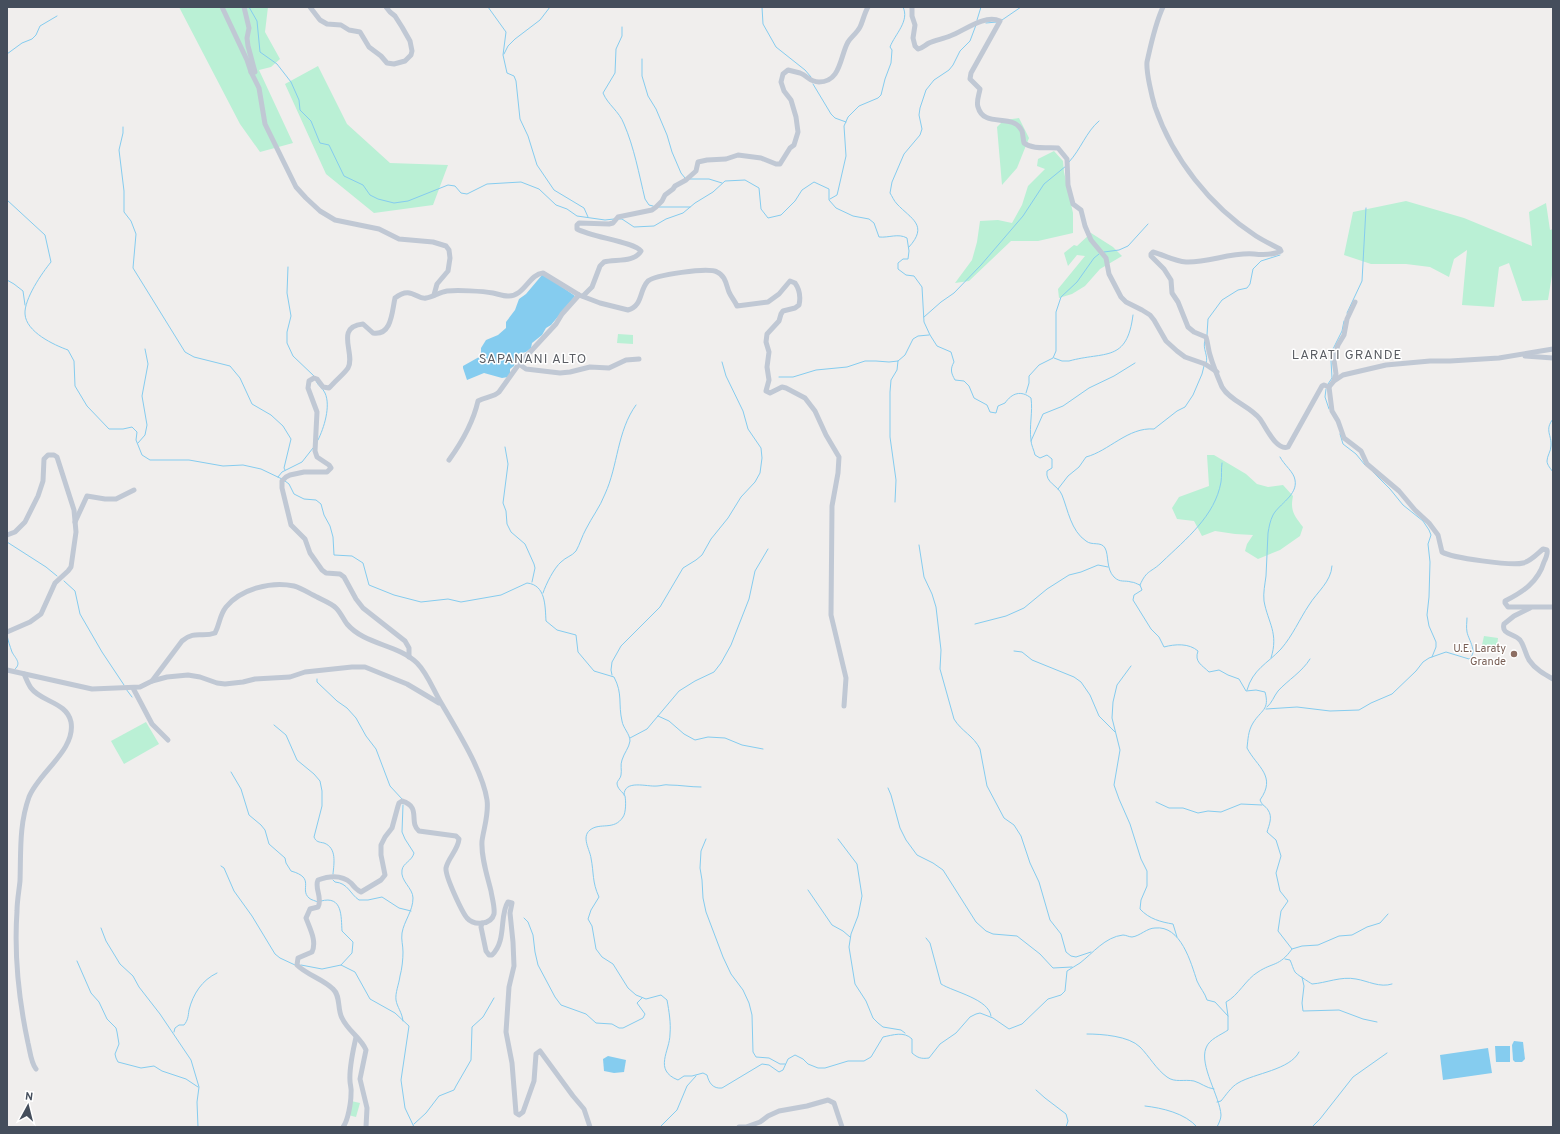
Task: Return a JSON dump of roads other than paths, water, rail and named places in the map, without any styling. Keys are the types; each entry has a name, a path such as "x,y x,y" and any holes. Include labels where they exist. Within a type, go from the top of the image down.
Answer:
{"street":[{"path":"222,7 259,88 265,124 296,187 320,211 335,220 379,229 399,239 433,242 448,248 450,258 448,271 437,284 434,295"},
{"path":"244,7 249,28 247,38 248,46 255,72 251,72"},
{"path":"310,7 320,20 327,24 340,25 349,30 360,32 369,47 381,56 387,63 400,64 411,55 412,46 395,16 386,7"},
{"path":"449,460 467,431 478,401 496,395 519,364 556,324 562,314 592,286 600,266 604,262 637,256 641,251 639,248 632,245 607,240 581,232 577,229 577,224 609,224 613,223 618,217 627,216 643,210 652,210 675,186 686,180 696,171 698,162 726,159 738,155 760,158 780,164 790,148 794,145 798,132 796,117 791,100 780,82 783,74 788,70 793,71 801,74 810,81 820,82 833,77 839,68 849,41 860,27 868,7"},
{"path":"912,7 912,16 915,25 913,38 915,46 918,49 923,48 929,43 958,33 979,22 1000,21 971,73 970,79 980,89 978,107 982,115 994,120 1013,123 1022,130 1024,143 1028,146 1058,148 1066,159 1068,185 1073,204 1081,210 1085,226 1091,240 1106,258 1109,274 1121,297 1126,302 1150,315 1170,346 1185,357 1205,364 1217,372"},
{"path":"1163,7 1147,62 1152,96 1159,117 1177,154 1197,184 1240,225 1281,251 1265,255 1253,254 1226,256 1193,262 1184,262 1153,252 1151,254 1171,280 1172,293 1178,302 1188,326 1194,332 1204,335 1206,338 1210,356 1223,387 1228,394 1256,415 1273,440 1282,448 1288,447 1290,444 1322,386 1331,383 1343,375 1386,365 1430,361 1499,358 1553,349"},
{"path":"409,658 408,644 392,629 363,608 356,599 344,576 340,574 326,573 320,568 310,553 305,539 291,525 282,488 282,481 290,475 304,472 326,472 330,468 329,465 317,457 315,451 317,412 308,388 309,381 312,379 317,379 323,387 329,388 349,367 350,361 347,340 352,326 363,324 372,333 381,332 386,329 390,322 395,298 399,294 410,292 421,298 426,298 454,290 488,292 513,296 521,291 537,275 543,273 581,295 600,303 628,310 632,309 636,305 642,294 644,285 653,278 700,270 713,271 722,276 737,306 768,302 779,294 790,282 795,283 799,289 800,294 798,305 795,308 783,311 779,322 767,334 766,342 769,352 767,367 769,380 766,391 770,393 786,388 805,398 815,411 826,435 839,457 832,506 831,608 834,631 846,678 844,706"},
{"path":"1355,302 1347,319 1344,334 1335,353 1334,360 1336,374 1331,383 1332,411 1338,421 1344,438 1361,451 1367,464 1399,491 1415,510 1429,523 1438,535 1442,552 1461,558 1513,565 1524,563 1532,559 1543,549 1547,550 1548,553 1536,579 1521,592 1505,601 1505,604 1508,607 1553,607"},
{"path":"1518,355 1553,358"},
{"path":"519,364 526,369 560,373 590,367 609,368 626,360 639,359"},
{"path":"7,535 15,532 30,512 43,481 43,462 46,456 52,454 57,458 74,510 76,532 73,560 68,571 55,583 41,614 30,622 7,632"},
{"path":"75,523 87,496 116,499 134,490"},
{"path":"152,681 187,636 195,634 210,635 215,633 219,618 227,606 240,596 261,587 286,585 296,587 338,609 347,623 360,636 401,652 416,662 423,671 453,723 477,771 487,801 487,817 482,840 482,850 493,901 494,914 491,918 482,923 472,922 466,917 448,878 446,868 459,839 456,836 419,831 416,829 414,824 415,813 412,806 402,801 399,803 392,828 381,845 381,855 386,873 384,878 361,892 345,879 333,877 318,880 317,883 320,903 318,907 310,909 306,918 315,942 315,946 312,952 298,958 296,961 297,965 308,974 333,989 337,996 341,1017 366,1050 360,1079 367,1108 366,1127"},
{"path":"1530,608 1514,616 1504,624 1504,630 1506,633 1520,640 1529,660 1537,669 1553,679"},
{"path":"7,670 92,689 140,687 152,681 167,677 188,675 226,684 255,679 290,677 305,672 365,667 407,684 431,697 442,705"},
{"path":"24,674 31,688 39,695 59,706 66,712 71,722 71,732 67,744 36,783 29,797 22,821 17,911 17,950 23,1021 34,1068 36,1069"},
{"path":"133,688 152,724 168,740"},
{"path":"482,923 486,951 489,955 492,955 502,934 506,904 509,901 512,903 510,918 514,966 509,991 506,1032 512,1063 516,1112 519,1115 523,1112 534,1081 536,1054 540,1050 584,1109 590,1127"},
{"path":"343,1127 347,1122 351,1100 351,1060 356,1037"},
{"path":"739,1127 748,1127 779,1111 807,1106 828,1100 834,1103 842,1127"}],"water":[{"path":"542,275 545,275 575,296 551,325 546,328 542,335 532,343 531,348 526,352 517,354 514,366 510,369 508,377 502,378 484,373 467,380 463,366 479,357 481,348 486,340 498,335 506,328 506,322 515,310 519,299 526,294"},
{"path":"1514,1041 1523,1042 1525,1059 1522,1062 1515,1062 1513,1060 1512,1045"},
{"path":"1495,1046 1510,1046 1510,1062 1496,1062"},
{"path":"1488,1048 1492,1073 1443,1080 1440,1055"},
{"path":"608,1056 626,1060 624,1072 614,1073 604,1071 603,1059"}],"waterway":[{"path":"249,7 257,21 260,52 277,64 291,82 299,100 300,110 311,121 320,143 329,145 344,176 363,185 370,195 378,199 394,203 408,201 448,185 455,186 461,193 467,194 487,184 521,182 539,189 556,205 567,209 577,216 605,220 614,219"},
{"path":"488,7 506,32 503,55 507,73 514,76 516,81 520,119 528,136 537,165 554,190 584,208 588,217"},
{"path":"504,54 508,46 540,20 550,7"},
{"path":"762,7 763,24 776,47 805,70 811,77"},
{"path":"830,199 837,195 846,156 844,126 848,117 859,106 878,98 881,95 891,63 892,50 890,47 905,17 903,7"},
{"path":"977,20 981,7"},
{"path":"1002,20 1021,7"},
{"path":"7,54 22,43 32,39 36,35 40,26 57,16"},
{"path":"986,23 997,22"},
{"path":"909,247 918,233 918,228 916,223 896,203 890,193 892,182 904,154 920,135 922,129 919,115 926,90 934,80 949,70 953,65 960,51 970,41 976,25"},
{"path":"622,27 622,36 616,49 615,73 603,93 622,119 628,133 645,199 649,205 653,206"},
{"path":"642,59 642,76 648,96 656,109 667,135 672,152 681,173 685,178"},
{"path":"813,84 831,114 835,118 846,122"},
{"path":"1069,162 1094,125 1099,121"},
{"path":"123,127 119,150 124,191 124,212 131,221 136,234 133,268 185,352 194,357 230,366 240,378 252,404 271,415 283,426 291,439 284,468 285,470"},
{"path":"924,317 954,293 981,265 1023,216 1044,184 1066,166"},
{"path":"690,179 709,179 722,183"},
{"path":"619,219 622,219 634,227 654,226 666,219 683,213 695,203 713,192 725,181 745,180 759,188 761,209 768,218 781,215 795,201 802,190 814,182 829,189 829,200 836,208 853,216 869,219 874,223 879,237 897,236 907,238 909,251 908,259 903,259 898,263 898,269 906,275 914,276 922,287 924,322 937,346 951,352 954,362 952,371 955,380 964,381 969,386 974,398 987,405 990,412 996,413 998,406 1005,403 1014,395 1020,393 1031,398 1031,444 1035,455 1040,458 1047,455 1052,459 1052,468 1047,471 1048,478 1062,495 1073,526 1081,537 1088,542 1099,544 1105,548 1111,574 1116,579 1120,581 1133,582 1140,585 1142,590 1134,595 1133,600 1151,629 1159,637 1164,647 1186,645 1194,648 1198,651 1198,661 1209,672 1219,670 1239,679 1246,691 1256,690 1265,692 1266,706 1251,726 1247,748 1264,772 1266,778 1267,784 1265,792 1260,800 1270,815 1267,832 1276,840 1281,856 1276,873 1280,891 1288,901 1281,911 1278,931 1292,949 1279,962 1254,975 1234,996 1226,1002 1228,1030 1212,1040 1206,1048 1205,1063 1207,1072 1220,1108 1221,1115 1217,1127"},
{"path":"7,200 45,235 51,262 39,279 27,301 25,308 27,321 30,327 42,337 68,350 74,361 75,386 87,406 109,429 123,429 132,427 137,432 136,440 142,455 150,460 189,460 223,466 243,465 261,469 282,479"},
{"path":"659,207 690,207"},
{"path":"1347,313 1362,281 1366,208"},
{"path":"1104,252 1119,250 1128,246 1148,224"},
{"path":"1026,393 1029,383 1029,376 1039,365 1053,358 1056,351 1056,312 1061,297 1077,282 1094,258 1099,254"},
{"path":"1207,335 1208,319 1222,300 1238,290 1247,288 1250,284 1253,269 1261,261 1280,255"},
{"path":"288,267 287,293 291,316 287,332 287,343 293,356 314,376"},
{"path":"7,280 23,291 25,305"},
{"path":"1054,358 1062,361 1069,361 1103,355 1120,348 1126,341 1133,315"},
{"path":"1328,384 1332,378 1332,351 1342,331 1344,321"},
{"path":"779,377 793,377 816,370 847,367 865,361 898,361 905,355 913,339 918,336 929,335"},
{"path":"1205,340 1204,346 1207,358 1206,363"},
{"path":"138,443 145,435 147,425 142,396 148,364 145,349"},
{"path":"895,502 896,480 890,437 890,392 891,380 897,370 898,361"},
{"path":"612,675 612,662 621,646 660,607 683,568 702,555 711,539 728,518 741,497 755,482 760,473 762,458 761,448 748,429 743,411 726,376 722,362"},
{"path":"1031,441 1043,414 1063,406 1089,388 1114,376 1135,363"},
{"path":"1058,489 1068,476 1079,467 1086,457 1103,450 1127,435 1145,429 1154,429 1177,411 1185,407 1193,395 1204,366"},
{"path":"316,381 327,398 327,410 318,440"},
{"path":"1326,389 1325,397 1329,409"},
{"path":"543,593 550,576 558,565 576,551 601,503 613,472 621,437 636,405"},
{"path":"1553,419 1549,426 1551,446 1547,461 1553,472"},
{"path":"1340,434 1343,444 1356,454 1365,465"},
{"path":"505,447 508,464 503,503 506,511 507,524 511,532 525,544 534,564 535,568 532,582"},
{"path":"278,477 282,472 302,462 313,448"},
{"path":"1271,658 1274,642 1272,628 1264,601 1268,533 1273,515 1291,495 1295,485 1293,474 1280,457"},
{"path":"1140,585 1147,574 1190,536 1213,506 1221,482 1222,463"},
{"path":"1373,472 1403,505 1423,521 1431,535 1428,544 1430,562 1427,615 1429,626 1436,642 1436,647 1432,657"},
{"path":"285,481 289,484 294,494 304,499 316,500 321,504 333,537 334,555 352,556 363,563 369,585 394,595 421,602 448,599 461,602 501,595 527,583 533,585 538,588 543,597 545,603 546,621 557,630 576,635 578,652 594,671 614,677 617,683 623,724 630,741 622,760 621,776 617,783 619,789 625,796 626,804 624,815 619,821 615,824 594,828 590,830 586,836 594,882 599,897 591,910 588,919 592,926 596,949 602,957 613,964 628,988 636,995 646,999 661,995 667,1000 670,1017 670,1030 664,1066 670,1076 678,1080 684,1076 692,1076 703,1073 707,1075 710,1083 716,1088 722,1088 762,1064 769,1065 779,1072 783,1070 788,1059 795,1055 803,1059 808,1064 818,1068 825,1068 848,1061 864,1061 871,1057 883,1037 898,1034 906,1035 912,1039 912,1053 914,1055 920,1058 929,1058 940,1044 956,1033 970,1017 976,1014 980,1013 993,1018 1009,1029 1022,1024 1048,999 1061,995 1065,991 1067,971 1080,963 1105,942 1117,936 1123,935 1131,937 1155,928 1172,932 1178,939 1184,947 1197,981 1207,1000 1215,1002 1228,1016"},
{"path":"7,542 46,567 57,576"},
{"path":"919,545 924,577 936,607 941,650 940,669 954,719 980,749 987,786 1004,818 1014,825 1021,836 1030,863 1039,882 1050,920 1061,934 1066,952 1071,956 1076,957 1091,952"},
{"path":"630,738 647,729 679,691 714,672 721,663 731,645 749,599 755,571 768,549"},
{"path":"975,624 1006,616 1024,608 1047,589 1069,575 1098,565 1108,567"},
{"path":"1247,690 1253,677 1261,667 1281,649 1289,638 1309,605 1329,577 1332,566"},
{"path":"64,581 75,591 80,614 102,652 124,685"},
{"path":"1266,709 1297,707 1330,711 1359,710 1392,694 1416,671 1423,662 1429,658 1446,652 1469,659 1472,656 1473,650 1467,632 1467,618"},
{"path":"7,635 12,652 18,663 15,669"},
{"path":"1014,651 1022,652 1032,660 1074,677 1081,682 1090,695 1099,716 1115,732"},
{"path":"1267,707 1278,691 1303,668 1310,659"},
{"path":"1131,666 1117,685 1113,702 1112,718 1120,750 1114,785 1130,824 1141,859 1147,871 1147,886 1141,900 1140,909 1155,920 1173,924 1177,937"},
{"path":"317,679 317,682 337,701 347,708 356,718 366,736 376,749 390,786 402,799"},
{"path":"126,689 132,697"},
{"path":"658,716 669,721 684,734 695,740 708,737 725,738 742,745 763,749"},
{"path":"274,725 286,735 297,760 320,781 322,806 314,837 317,841 324,843 331,848 334,856 333,874"},
{"path":"231,772 241,789 249,815 265,830 269,844 285,858 291,871 303,877 306,884 306,895 312,900 318,902"},
{"path":"624,795 625,790 632,785 701,787"},
{"path":"888,788 900,828 906,840 917,855 943,870 976,922 986,931 993,934 1017,936 1040,954 1053,968 1072,967"},
{"path":"1156,802 1169,808 1183,808 1198,813 1208,811 1221,812 1241,804 1262,805"},
{"path":"403,805 402,832 414,853 402,870 403,878 411,891 413,898 412,907 402,933 403,961 396,994 396,1000 403,1021"},
{"path":"706,839 701,851 700,868 706,912 731,974 743,990 749,1003 752,1015 753,1052 756,1057 769,1058 780,1064 785,1064"},
{"path":"838,839 857,864 862,896 858,916 851,934 849,947 855,984 866,1001 873,1018 878,1023 883,1027 901,1030 905,1033"},
{"path":"221,866 224,868 234,891 252,916 275,954 295,965"},
{"path":"333,880 343,884 359,900 382,897 399,908 411,911"},
{"path":"808,890 832,925 850,937"},
{"path":"321,901 328,900 337,904 341,914 342,931 353,942 352,953 341,965"},
{"path":"1292,949 1302,946 1318,945 1339,936 1352,935 1367,927 1380,923 1388,914"},
{"path":"524,918 528,922 533,935 538,965 555,997 561,1005 586,1014 596,1023 612,1024 619,1028 623,1028 643,1018 645,1014 637,1003 642,998"},
{"path":"101,928 106,941 120,964 133,976 139,987 160,1014 191,1060 199,1087 197,1102 198,1127"},
{"path":"926,938 930,943 941,984 978,1001 989,1010 991,1016"},
{"path":"1285,959 1290,960 1296,973 1312,984 1350,978 1378,985 1392,984"},
{"path":"77,961 91,993 99,1002 107,1019 116,1028 119,1044 115,1054 118,1062 141,1068 154,1066 162,1071 186,1079 198,1087"},
{"path":"301,965 322,969 341,965 355,972 370,999 395,1013 409,1026 401,1080 405,1108 414,1127"},
{"path":"174,1032 175,1028 179,1025 184,1025 186,1022 191,1004 199,988 207,979 217,973"},
{"path":"1302,977 1304,986 1302,1003 1303,1011 1339,1010 1363,1019 1377,1022"},
{"path":"414,1124 426,1113 439,1096 454,1090 471,1060 472,1027 483,1017 494,998"},
{"path":"1087,1034 1107,1035 1129,1040 1140,1047 1159,1070 1170,1079 1190,1080 1214,1089"},
{"path":"1217,1102 1221,1101 1238,1083 1288,1063 1299,1052"},
{"path":"1312,1127 1353,1077 1387,1053"},
{"path":"660,1127 677,1110 687,1086 696,1076"},
{"path":"1036,1090 1066,1114 1068,1121 1066,1127"},
{"path":"1145,1106 1173,1112 1186,1118 1197,1127"}],"place":[{"name":"U.E. Laraty Grande","path":"1514,654"}],"district":[{"name":"LARATI GRANDE","path":"1347,354"},
{"name":"SAPANANI ALTO","path":"533,358"}]}
